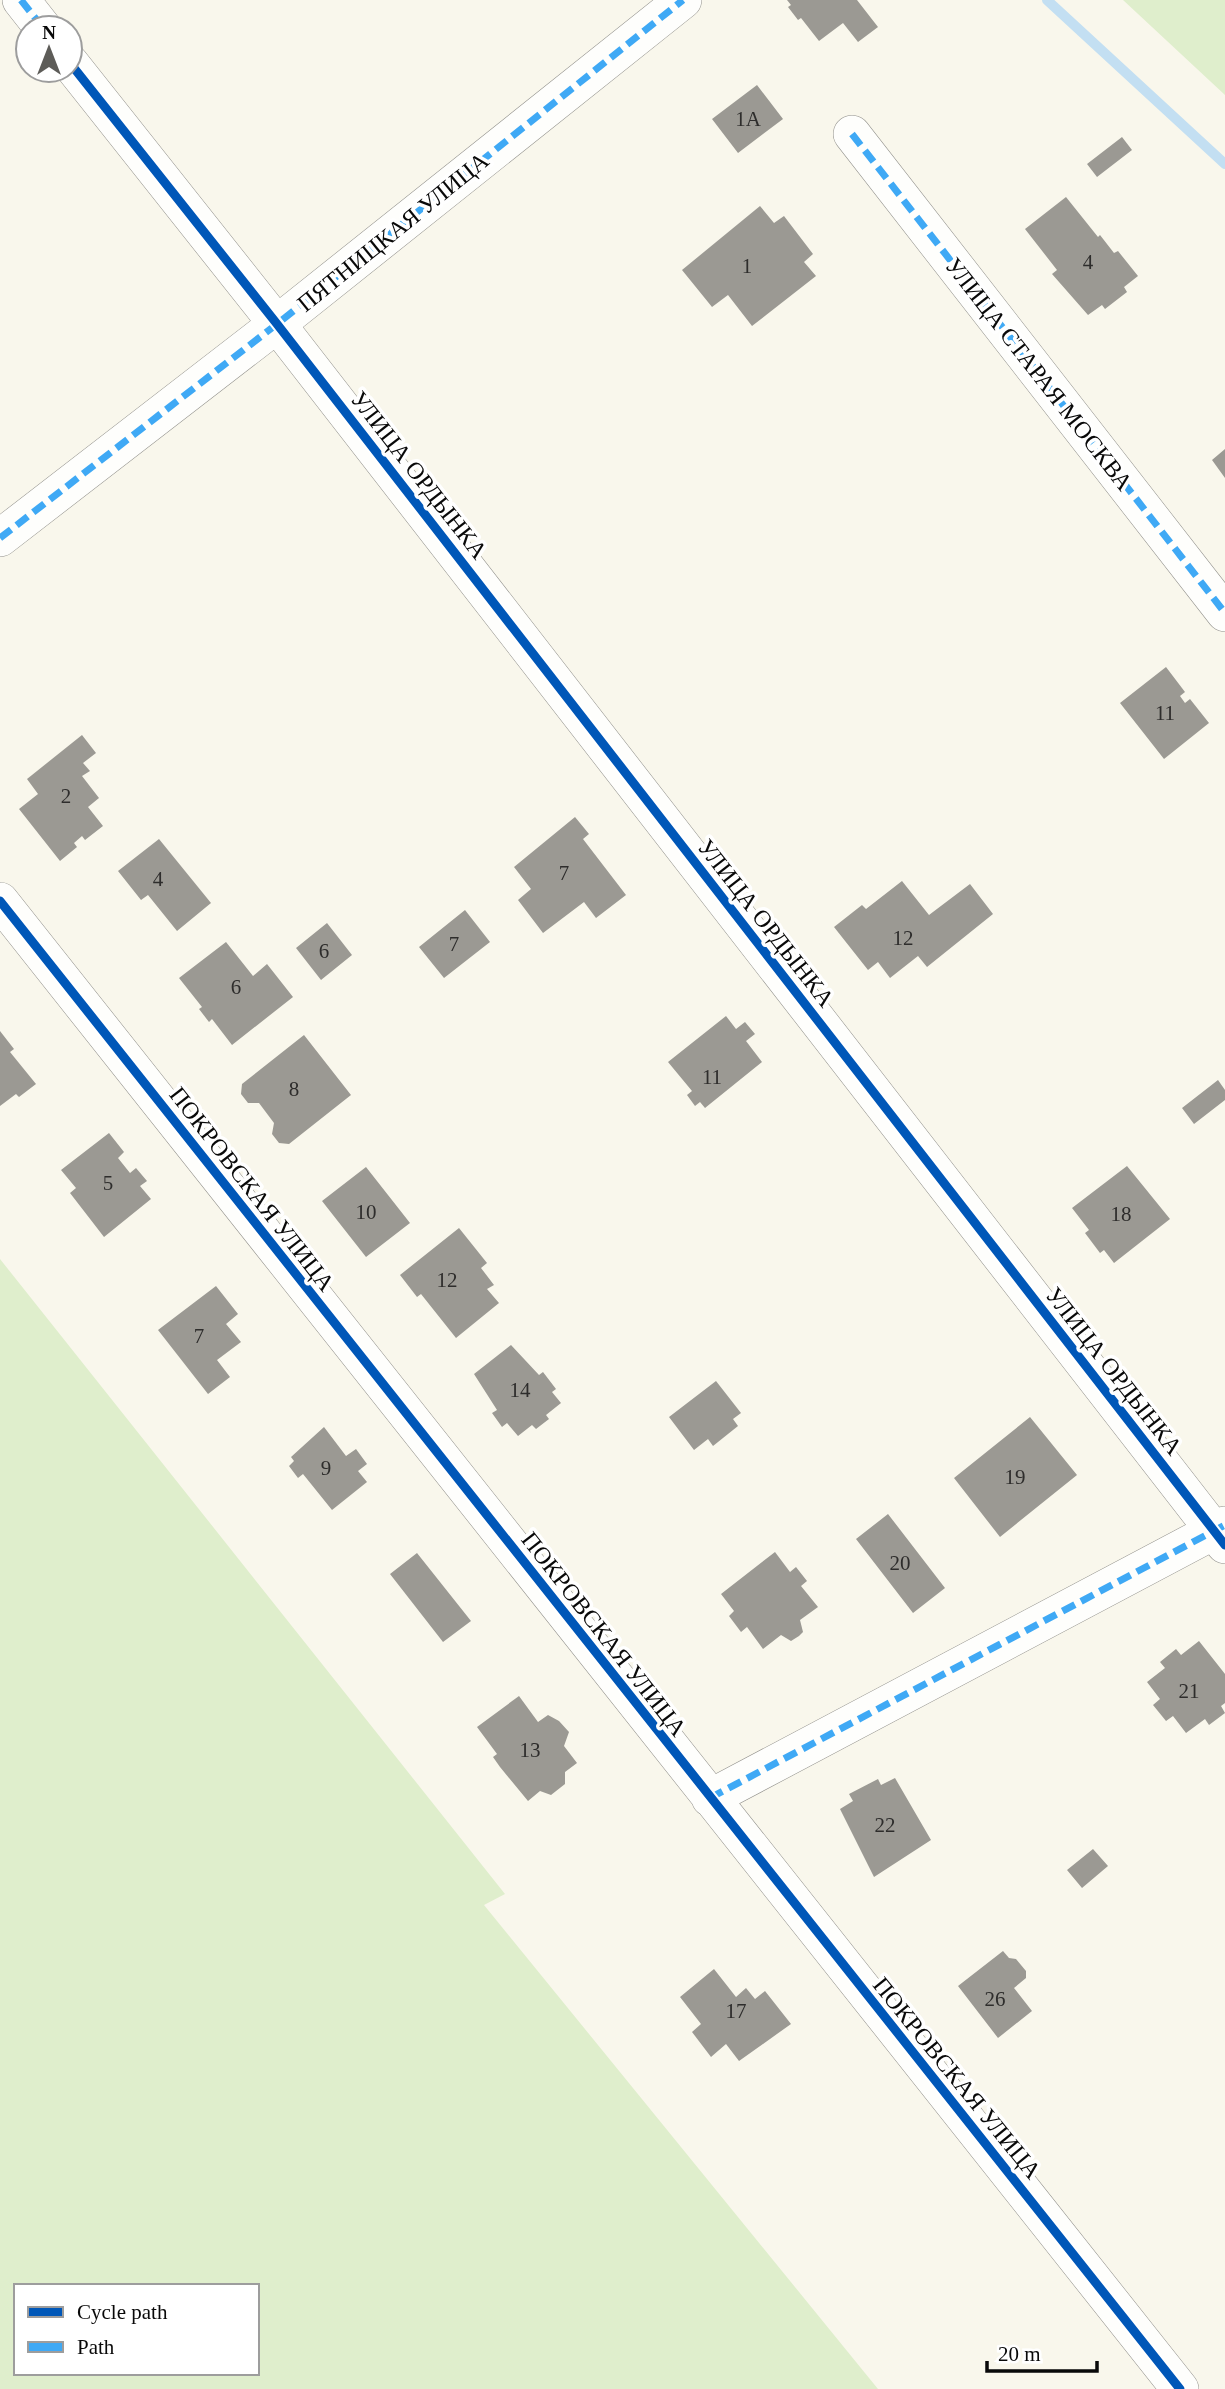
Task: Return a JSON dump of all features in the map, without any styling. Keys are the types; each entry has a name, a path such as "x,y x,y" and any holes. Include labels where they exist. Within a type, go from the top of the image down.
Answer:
{"street":[{"path":"20,0 32,14"},
{"name":"ПЯТНИЦКАЯ УЛИЦА","path":"0,538 277,324 683,0"},
{"name":"УЛИЦА ОРДЫНКА","path":"84,80 1221,1533"},
{"name":"УЛИЦА СТАРАЯ МОСКВА","path":"852,134 1225,613"},
{"name":"ПОКРОВСКАЯ УЛИЦА","path":"0,901 1180,2389"},
{"path":"710,1798 1221,1533"}],"green space":[{"path":"1123,0 1225,0 1225,95"},
{"path":"0,1259 505,1894 484,1905 878,2389 0,2389"}],"building":[{"path":"787,0 857,0 878,27 858,42 843,23 819,41 801,18 798,20 788,7 791,5"},
{"path":"757,85 783,119 738,153 712,119"},
{"path":"1122,137 1132,150 1097,177 1087,164"},
{"path":"1066,197 1098,237 1100,235 1114,253 1118,251 1138,276 1124,287 1127,292 1105,309 1102,305 1088,315 1052,274 1057,270 1025,229"},
{"path":"760,206 774,223 784,216 813,254 804,262 816,276 752,326 728,295 712,307 682,270"},
{"path":"1225,449 1225,478 1212,460"},
{"path":"1166,667 1185,692 1180,696 1185,703 1190,699 1209,723 1164,759 1120,703"},
{"path":"82,735 96,753 83,763 90,771 82,776 99,798 88,807 103,826 85,840 82,836 74,843 77,847 60,861 19,809 38,794 27,779"},
{"path":"575,817 589,834 583,839 626,895 596,918 584,902 543,933 518,900 531,889 514,867"},
{"path":"159,839 211,903 177,931 148,895 141,900 118,871"},
{"path":"902,881 929,915 970,884 993,914 927,967 918,956 890,978 878,962 868,970 834,927 862,905 866,909"},
{"path":"465,910 490,942 444,978 419,947"},
{"path":"327,923 352,955 321,980 296,948"},
{"path":"226,942 253,976 267,964 293,997 232,1045 212,1019 209,1022 199,1009 202,1007 179,978"},
{"path":"726,1016 736,1029 745,1022 755,1034 746,1041 762,1062 705,1108 700,1102 695,1106 687,1095 692,1091 668,1062"},
{"path":"0,1031 14,1049 10,1052 36,1084 19,1097 16,1094 0,1106"},
{"path":"304,1035 351,1095 289,1144 279,1143 272,1134 274,1123 259,1103 248,1103 241,1094 242,1084"},
{"path":"1218,1080 1225,1090 1225,1100 1194,1124 1182,1108"},
{"path":"109,1133 124,1152 118,1158 130,1173 136,1168 147,1181 140,1186 151,1199 104,1237 70,1193 76,1188 61,1170"},
{"path":"1127,1166 1170,1219 1114,1263 1104,1250 1100,1253 1085,1233 1089,1230 1072,1208"},
{"path":"366,1167 410,1223 366,1257 322,1201"},
{"path":"459,1228 487,1263 481,1268 494,1285 487,1289 499,1303 456,1338 421,1294 417,1297 400,1275"},
{"path":"216,1286 238,1314 226,1324 241,1342 217,1360 230,1377 208,1394 158,1330"},
{"path":"511,1345 539,1375 543,1372 556,1389 552,1392 561,1403 546,1415 549,1419 536,1429 532,1425 518,1436 507,1423 502,1427 492,1413 497,1410 474,1374"},
{"path":"716,1381 741,1413 733,1419 738,1426 713,1446 708,1439 694,1450 669,1417"},
{"path":"1030,1417 1077,1475 1000,1537 954,1478"},
{"path":"324,1427 346,1456 356,1449 367,1464 358,1471 367,1482 332,1510 303,1474 298,1478 289,1466 294,1461 291,1457"},
{"path":"888,1514 945,1588 913,1613 856,1539"},
{"path":"775,1552 790,1572 796,1567 807,1581 801,1586 818,1607 800,1620 803,1632 799,1636 791,1641 781,1635 763,1649 747,1627 741,1632 729,1616 734,1611 721,1594"},
{"path":"417,1553 471,1621 443,1642 390,1574"},
{"path":"1199,1641 1225,1674 1225,1703 1221,1706 1225,1713 1209,1725 1205,1719 1186,1733 1173,1716 1166,1721 1153,1705 1160,1699 1147,1682 1165,1668 1160,1662 1176,1649 1181,1655"},
{"path":"519,1696 538,1722 548,1715 559,1721 569,1732 564,1746 577,1763 565,1772 565,1784 551,1795 540,1791 528,1801 493,1757 497,1754 477,1727"},
{"path":"895,1778 931,1840 874,1877 840,1809 853,1801 849,1794 878,1779 881,1785"},
{"path":"1093,1849 1108,1866 1082,1888 1067,1870"},
{"path":"1003,1951 1009,1958 1016,1959 1026,1971 1026,1978 1014,1988 1032,2011 998,2038 958,1986"},
{"path":"714,1969 736,1997 746,1988 755,1999 765,1991 791,2024 739,2061 726,2044 711,2057 692,2032 701,2024 680,1997"}],"waterway":[{"path":"1047,0 1225,164"}],"marked path":[{"path":"21,0 32,14"},
{"path":"0,538 277,324 683,0"},
{"path":"852,134 1225,613"},
{"path":"710,1798 1225,1525"}],"cycle path":[{"path":"84,81 277,324 1225,1545"},
{"path":"0,901 1180,2389"}]}
